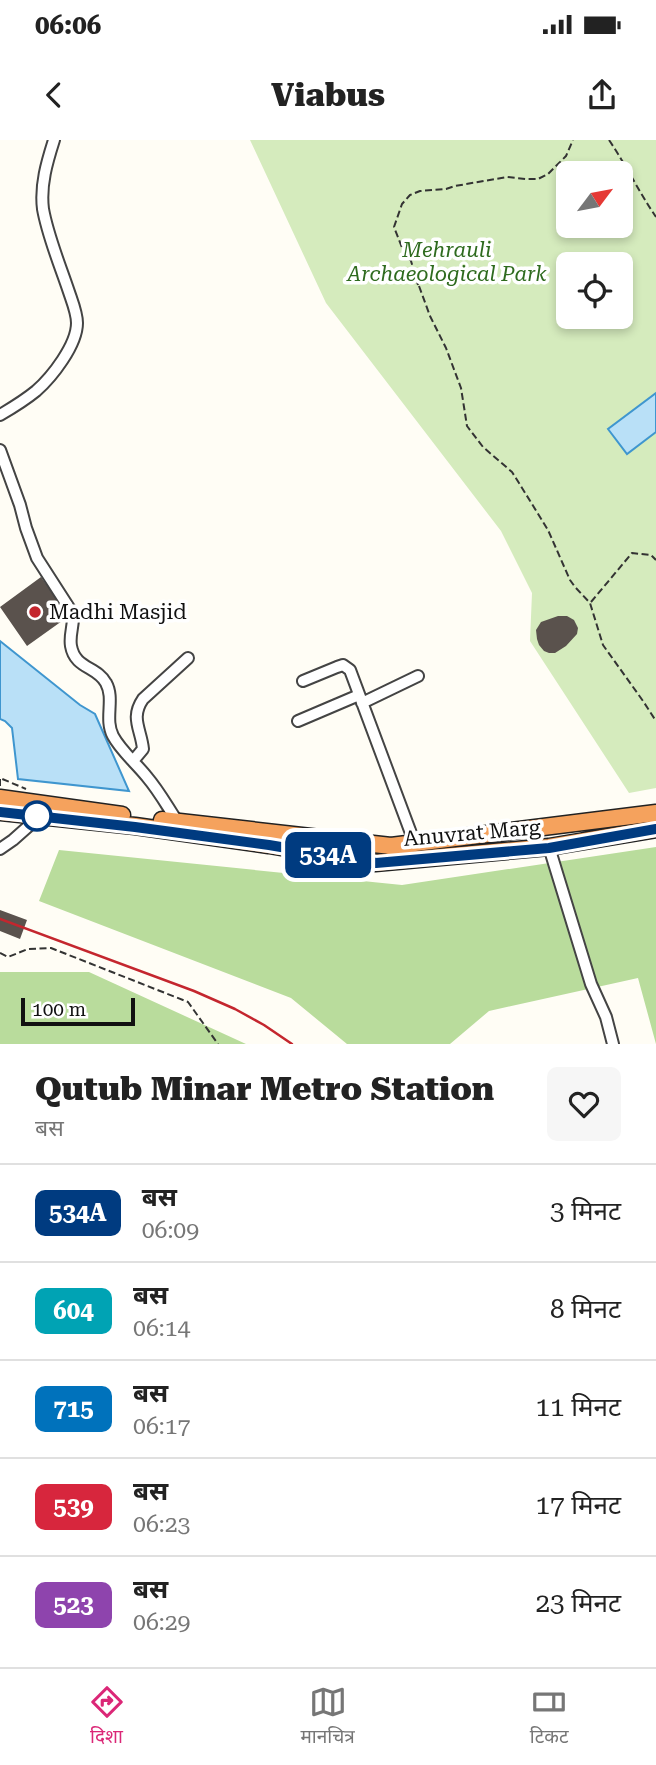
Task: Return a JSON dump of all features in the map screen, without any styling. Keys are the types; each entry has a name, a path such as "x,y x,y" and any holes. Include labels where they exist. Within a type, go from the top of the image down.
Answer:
{"highway":[{"name":"Anuvrat Marg","path":"0,798 391,846 656,813"},
{"name":"Anuvrat Marg","path":"0,812 181,833 376,863 549,848 656,829"}],"street":[{"path":"0,415 43,384 70,347 76,333 74,307 43,208 43,182 54,140"},
{"path":"0,450 37,558 73,614 70,639 75,658 101,676 109,689 110,730 113,738 152,783 177,821"},
{"path":"133,761 144,749 136,717 138,707 143,699 188,657"},
{"path":"303,681 343,665 350,670 415,844"},
{"path":"298,721 418,676"},
{"path":"0,849 40,816"},
{"path":"549,848 591,984 606,1017 613,1044"}],"path":[{"path":"573,140 566,156 548,174 538,178 532,180 504,177 446,190 420,191 405,199 394,227 403,250 411,261 420,291 461,388 467,426 483,447 512,472 556,545 570,580 590,603 603,645 656,721"},
{"path":"609,140 656,217"},
{"path":"419,286 420,291"},
{"path":"590,603 632,553 650,555 656,559"},
{"path":"0,787 1,778 24,787"},
{"path":"0,953 8,957 28,948 51,948 188,1002 218,1044"}],"green space":[{"name":"Mehrauli Archaeological Park","path":"250,140 656,140 656,788 629,793 530,641 532,593 501,531 326,303"},
{"path":"656,847 656,1044 638,978 489,1011 450,1044 347,1044 291,998 39,901 59,850 402,885"},
{"path":"0,972 89,972 246,1044 0,1044"}],"water":[{"path":"656,393 656,432 627,454 608,429"},
{"path":"0,641 95,714 129,791 18,779 12,728 0,719"}],"building":[{"name":"Madhi Masjid","path":"41,577 69,616 27,646 0,607"},
{"path":"567,616 574,620 578,628 577,634 566,646 555,653 549,653 539,645 536,630 541,622"},
{"path":"0,910 27,920 20,939 0,931"}],"railway":[{"path":"0,919 194,991 235,1009 292,1044"}],"bus line":[{"name":"534A","path":"0,812 269,845 376,863 549,848 656,829"}],"place":[{"name":"Madhi Masjid","path":"35,612"}]}
